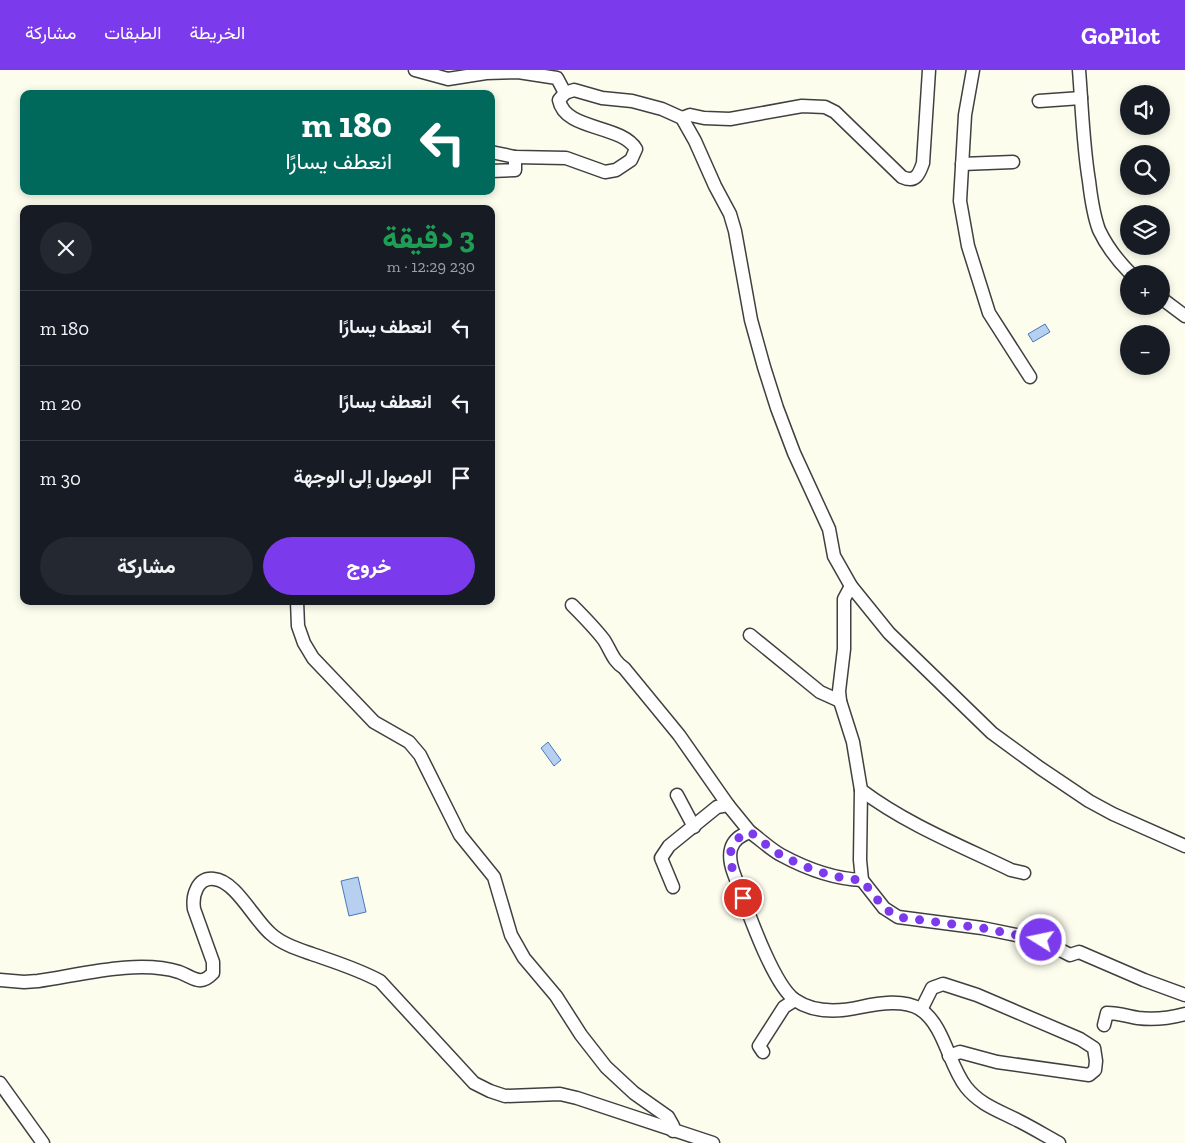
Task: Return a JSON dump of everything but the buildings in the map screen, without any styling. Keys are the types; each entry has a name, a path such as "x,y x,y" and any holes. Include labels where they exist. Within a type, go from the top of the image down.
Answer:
{"street":[{"path":"416,70 448,79 486,73 518,72 557,78 565,93"},
{"path":"682,118 690,115 704,118 730,119 802,106 825,107 835,112 902,177 909,180 915,178 920,173 923,163 929,70"},
{"path":"973,70 965,115 960,201 968,246 989,313 1030,377"},
{"path":"1078,70 1086,162 1093,211 1108,247 1122,265"},
{"path":"495,153 515,157 566,158 605,172 616,170 631,160 636,150 631,141 577,121 561,108 559,100 565,93 574,90 602,98 632,101 662,109 682,118 696,141 715,186 730,214 735,231 751,320 777,408 794,453 829,529 834,556 851,586 889,633 992,733 1089,801 1113,814 1185,846"},
{"path":"1039,101 1081,98"},
{"path":"495,171 516,170 515,157"},
{"path":"962,164 1013,162"},
{"path":"1170,305 1185,316"},
{"path":"851,586 844,600 844,649 839,691 840,701 853,742 861,790 860,860 862,880 884,908 898,917 982,928 1041,940 1070,955 1079,952 1144,980 1185,995"},
{"path":"297,605 300,635 313,658 370,718 380,727 409,742 420,755 460,836 494,878 511,935 524,958 556,996 581,1035 606,1067 634,1093 668,1117 673,1126 673,1131"},
{"path":"572,605 591,624 605,642 616,663 624,668 679,735 728,805 750,832 780,854 831,875 862,880"},
{"path":"750,635 820,692 840,701"},
{"path":"861,790 878,803 918,825 1011,870 1024,873"},
{"path":"677,794 694,827"},
{"path":"674,886 661,858 670,846 717,807 728,805"},
{"path":"750,832 736,839 730,851 730,862 750,917 784,989 795,1000 813,1008 830,1011 892,1003 909,1004 921,1010 936,1027 964,1085 976,1098 1059,1143"},
{"path":"0,980 38,981 142,967 167,969 196,980 205,979 213,973 213,962 194,909 193,901 199,885 206,880 214,879 228,885 259,922 279,940 293,947 365,973 380,981 474,1083 505,1096 560,1094 604,1106 713,1143"},
{"path":"921,1010 932,988 943,984 977,995 1080,1039 1094,1048 1096,1061 1095,1070 1089,1075 997,1062 960,1052 949,1056"},
{"path":"763,1052 758,1046 784,1007 795,1000"},
{"path":"1104,1026 1107,1013 1140,1018 1169,1018 1185,1014"},
{"path":"0,1083 43,1143"}],"water":[{"path":"1045,324 1050,332 1033,342 1028,334"},
{"path":"548,742 561,760 554,766 541,748"},
{"path":"358,877 366,912 349,916 341,881"}],"route":[{"path":"743,898 730,862 730,851 736,839 750,832 780,854 831,875 862,880 884,908 898,917 982,928 1041,940"}]}
